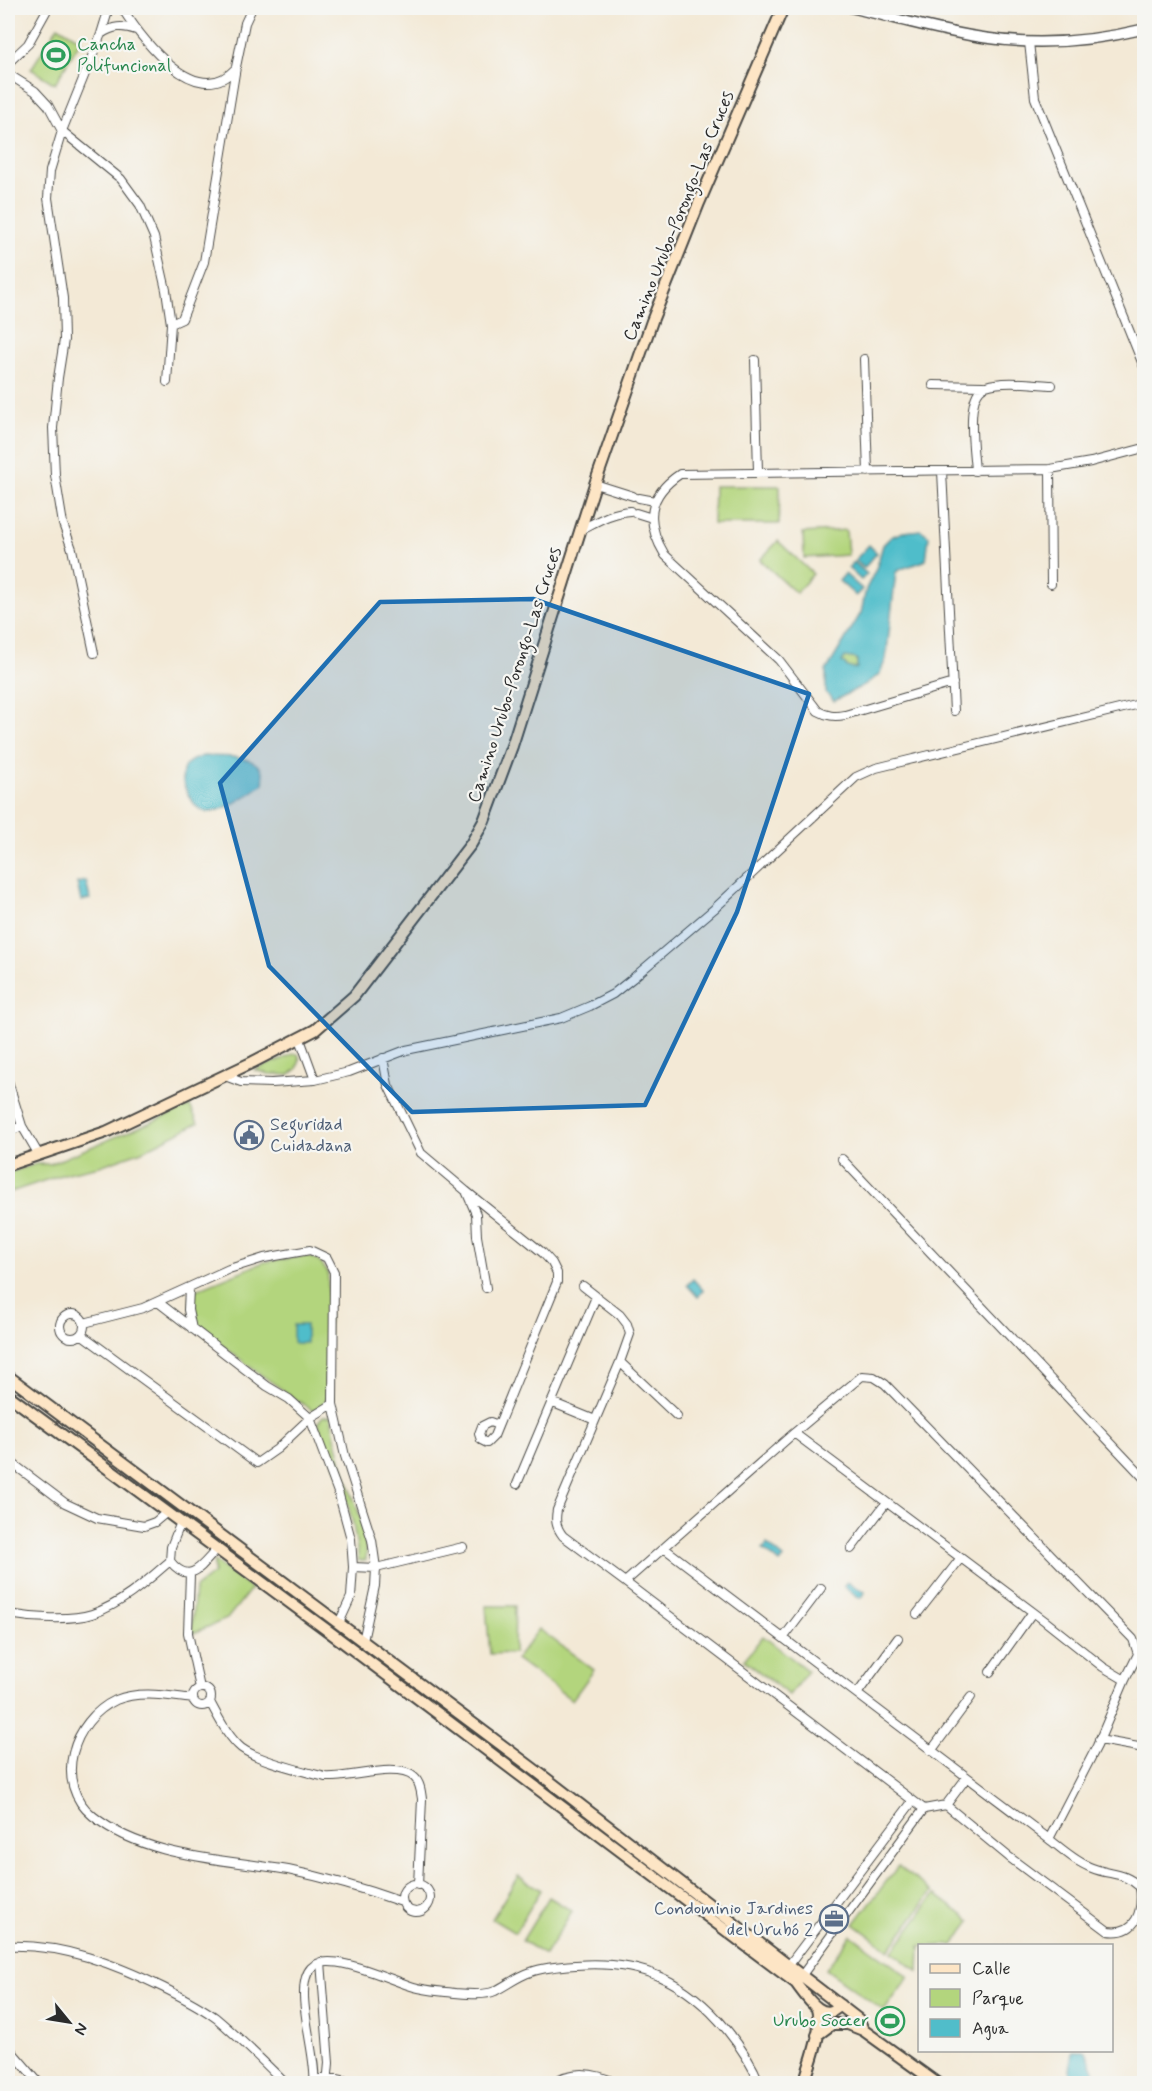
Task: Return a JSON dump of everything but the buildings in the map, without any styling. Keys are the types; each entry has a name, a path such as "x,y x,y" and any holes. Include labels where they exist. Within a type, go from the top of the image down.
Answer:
{"main road":[{"name":"Camino Urubo-Porongo-Las Cruces","path":"8,1164 106,1132 300,1039 327,1022 354,996 471,844 484,821 512,746 595,483 652,321 699,203 783,8"},
{"path":"8,1376 528,1765 802,1974 859,2020 863,2030"},
{"path":"8,1395 331,1633 796,1983 817,2009 820,2018 804,2084"},
{"path":"331,1633 339,1623"},
{"path":"817,2009 833,2011 840,2005"},
{"path":"817,2036 832,2024 848,2024 863,2030 938,2084"}],"street":[{"path":"8,63 28,44 48,8"},
{"path":"94,653 72,549 63,524 55,475 52,428 64,340 63,298 48,198 50,171 62,130 101,34 109,8"},
{"path":"122,8 136,30 176,71 200,81 210,82 229,75 236,67"},
{"path":"171,324 182,319 204,262 236,67 245,23 252,8"},
{"path":"852,8 986,39 1029,42 1113,36 1144,29"},
{"path":"101,34 118,26 136,30"},
{"path":"1029,42 1035,98 1144,367"},
{"path":"8,74 35,91 48,105 62,130 121,179 140,205 154,237 166,290 171,324 167,382"},
{"path":"864,359 868,472"},
{"path":"755,360 758,472"},
{"path":"933,384 1052,385"},
{"path":"967,384 974,398"},
{"path":"975,471 972,405 983,386"},
{"path":"953,683 845,715 826,716 818,711 779,660 664,555 652,526 655,501 667,483 680,474 1050,469 1091,462 1144,448"},
{"path":"1050,469 1051,584"},
{"path":"942,471 954,711"},
{"path":"595,483 655,501"},
{"path":"580,530 619,512 633,512 652,518"},
{"path":"225,1076 241,1082 272,1083 315,1080 349,1072 406,1050 561,1018 613,994 735,891 856,777 876,768 1144,703"},
{"path":"300,1039 315,1080"},
{"path":"383,1058 388,1085 421,1153 543,1252 557,1273 557,1282 546,1311 498,1425"},
{"path":"8,1081 22,1126 39,1155"},
{"path":"8,1132 22,1126"},
{"path":"842,1159 1144,1478"},
{"path":"466,1191 476,1214 477,1236 486,1288"},
{"path":"84,1323 142,1308 229,1269 264,1258 310,1250 327,1258 334,1272 333,1404 345,1456 372,1540 376,1568 375,1586 363,1641"},
{"path":"583,1286 620,1315 627,1324 630,1334 556,1510 557,1528 563,1536 912,1802 924,1809 946,1805 967,1778"},
{"path":"189,1288 188,1310 192,1329"},
{"path":"517,1484 596,1298"},
{"path":"158,1302 267,1386 289,1399 310,1418 339,1495 351,1539 353,1567 351,1597 339,1623"},
{"path":"73,1314 80,1317 84,1323 81,1334 74,1337 66,1336 61,1330 60,1322 65,1316 73,1314"},
{"path":"81,1334 257,1463 277,1449 310,1418 333,1404"},
{"path":"620,1362 677,1416"},
{"path":"625,1582 862,1376 874,1377 885,1384 1133,1639 1136,1645 1138,1654 1099,1740 1049,1839"},
{"path":"551,1402 595,1420"},
{"path":"794,1433 1103,1667 1125,1680"},
{"path":"8,1460 65,1503 97,1518 144,1526 155,1522 167,1512"},
{"path":"851,1549 886,1503"},
{"path":"8,1614 72,1617 92,1614 113,1604 140,1586 170,1561 171,1547 181,1522"},
{"path":"353,1567 376,1568 463,1547"},
{"path":"664,1548 1049,1839 1090,1868 1131,1879 1140,1887 1140,1909 1134,1923 1127,1929 1116,1932 1108,1931 1009,1857 946,1805"},
{"path":"170,1561 183,1573 190,1574 217,1549"},
{"path":"917,1614 960,1559"},
{"path":"190,1574 188,1640 200,1688"},
{"path":"784,1637 821,1588"},
{"path":"990,1672 1032,1613"},
{"path":"857,1694 898,1638"},
{"path":"193,1699 194,1692 200,1688"},
{"path":"200,1688 210,1692 210,1702 239,1748 251,1754 325,1778 394,1770 415,1777 420,1786 422,1799 418,1885"},
{"path":"210,1702 200,1706 193,1699 152,1694 117,1700 101,1709 86,1725 75,1742 72,1756 72,1784 83,1808 94,1818 152,1846 192,1856 288,1870 336,1881 402,1902 411,1912 424,1909 429,1902 428,1893 426,1889 418,1885 405,1889 402,1902"},
{"path":"931,1751 971,1696"},
{"path":"1099,1740 1144,1748"},
{"path":"789,1965 912,1802"},
{"path":"802,1974 924,1809"},
{"path":"8,1946 40,1946 93,1958 186,1999 214,2017 286,2084"},
{"path":"321,1962 329,2063 327,2082"},
{"path":"360,2084 314,2081 304,1983 311,1967 321,1962 344,1963 416,1988 458,1993 494,1991 531,1972 554,1967 601,1963 652,1972 685,1989 715,2014 736,2040 755,2070 760,2084"},
{"path":"8,2047 40,2084"},
{"path":"550,2084 567,2075 586,2073 606,2078 617,2084"}],"highlighted area":[{"path":"533,599 809,694 737,912 645,1105 412,1112 269,966 220,783 380,602"}],"green space":[{"name":"Cancha Polifuncional","path":"58,26 81,40 55,84 31,69"},
{"path":"714,486 780,486 779,524 713,524"},
{"path":"846,530 848,555 804,558 803,533"},
{"path":"778,541 813,574 796,593 760,560"},
{"path":"845,657 857,659 857,668 845,665 842,659"},
{"path":"298,1054 300,1059 297,1069 289,1075 269,1074 255,1070"},
{"path":"190,1106 198,1123 142,1151 8,1193 8,1173 36,1164 50,1164"},
{"path":"305,1256 319,1262 328,1273 329,1395 324,1403 313,1411 196,1325 191,1303 193,1291 264,1262"},
{"path":"323,1416 331,1416 364,1533 366,1560 359,1561 353,1524 341,1477 318,1422"},
{"path":"214,1561 251,1589 227,1619 191,1634 195,1588 214,1573"},
{"path":"486,1606 515,1606 514,1653 490,1654"},
{"path":"539,1629 594,1670 572,1700 516,1659"},
{"path":"763,1636 808,1671 789,1695 744,1660"},
{"path":"898,1866 932,1892 889,1950 854,1924"},
{"path":"518,1876 541,1890 515,1933 492,1919"},
{"path":"935,1894 971,1921 954,1944 918,1944 918,1971 892,1952"},
{"path":"549,1897 572,1911 545,1955 522,1941"},
{"path":"851,1935 909,1977 884,2011 826,1969"}],"water":[{"path":"921,530 929,536 926,560 896,572 886,659 879,675 834,701 826,693 826,671 861,613 866,589 876,569 883,545 891,537 903,532","holes":["845,657 857,659 857,668 850,668 842,662"]},
{"path":"869,545 877,553 864,568 855,560"},
{"path":"854,562 867,574 861,580 848,568"},
{"path":"845,574 862,589 856,596 839,581"},
{"path":"203,756 243,758 252,761 259,766 263,774 263,784 226,807 210,812 199,809 187,793 183,773 188,763"},
{"path":"86,881 90,899 81,901 77,883"},
{"path":"693,1279 703,1290 698,1297 687,1285"},
{"path":"293,1325 306,1325 306,1343 293,1343"},
{"path":"767,1544 784,1558 780,1563 763,1549"},
{"path":"847,1582 865,1592 863,1596 860,1598 846,1588 844,1586"},
{"path":"1072,2052 1086,2052 1099,2083 1069,2083"}],"place":[{"name":"Cancha Polifuncional","path":"56,55"},
{"name":"Seguridad Cuidadana","path":"249,1135"},
{"name":"Condominio Jardines del Urubó 2","path":"834,1919"},
{"name":"Urubo Soccer","path":"890,2021"}]}
